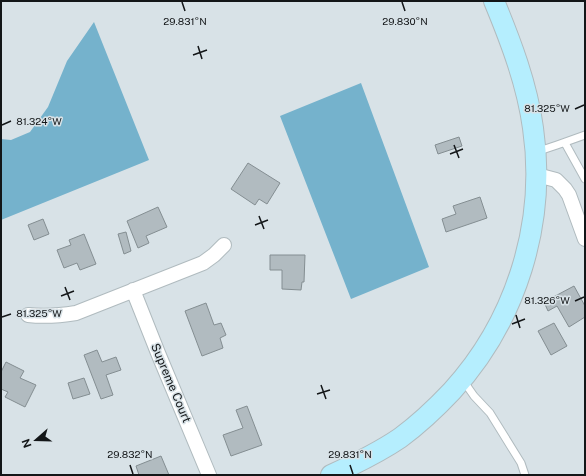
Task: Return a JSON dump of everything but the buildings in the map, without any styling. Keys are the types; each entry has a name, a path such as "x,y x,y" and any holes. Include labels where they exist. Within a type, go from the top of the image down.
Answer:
{"main road":[{"path":"331,475 370,456 400,437 441,403 471,369 488,344 503,318 515,290 531,235 535,208 537,175 536,152 532,121 522,77 494,1"}],"street":[{"path":"537,175 556,180 565,189 569,195 585,239"},
{"path":"28,315 40,317 76,313 203,263 224,245"},
{"name":"Supreme Court","path":"133,290 210,475"}],"lane":[{"path":"536,152 585,135"},
{"path":"565,143 585,178"},
{"path":"460,382 467,386 490,413 522,463 525,475"}],"shaded area":[{"path":"94,22 149,160 1,220 1,139 11,140 30,132 48,107 67,61"},
{"path":"361,83 429,267 351,299 280,116"}]}
